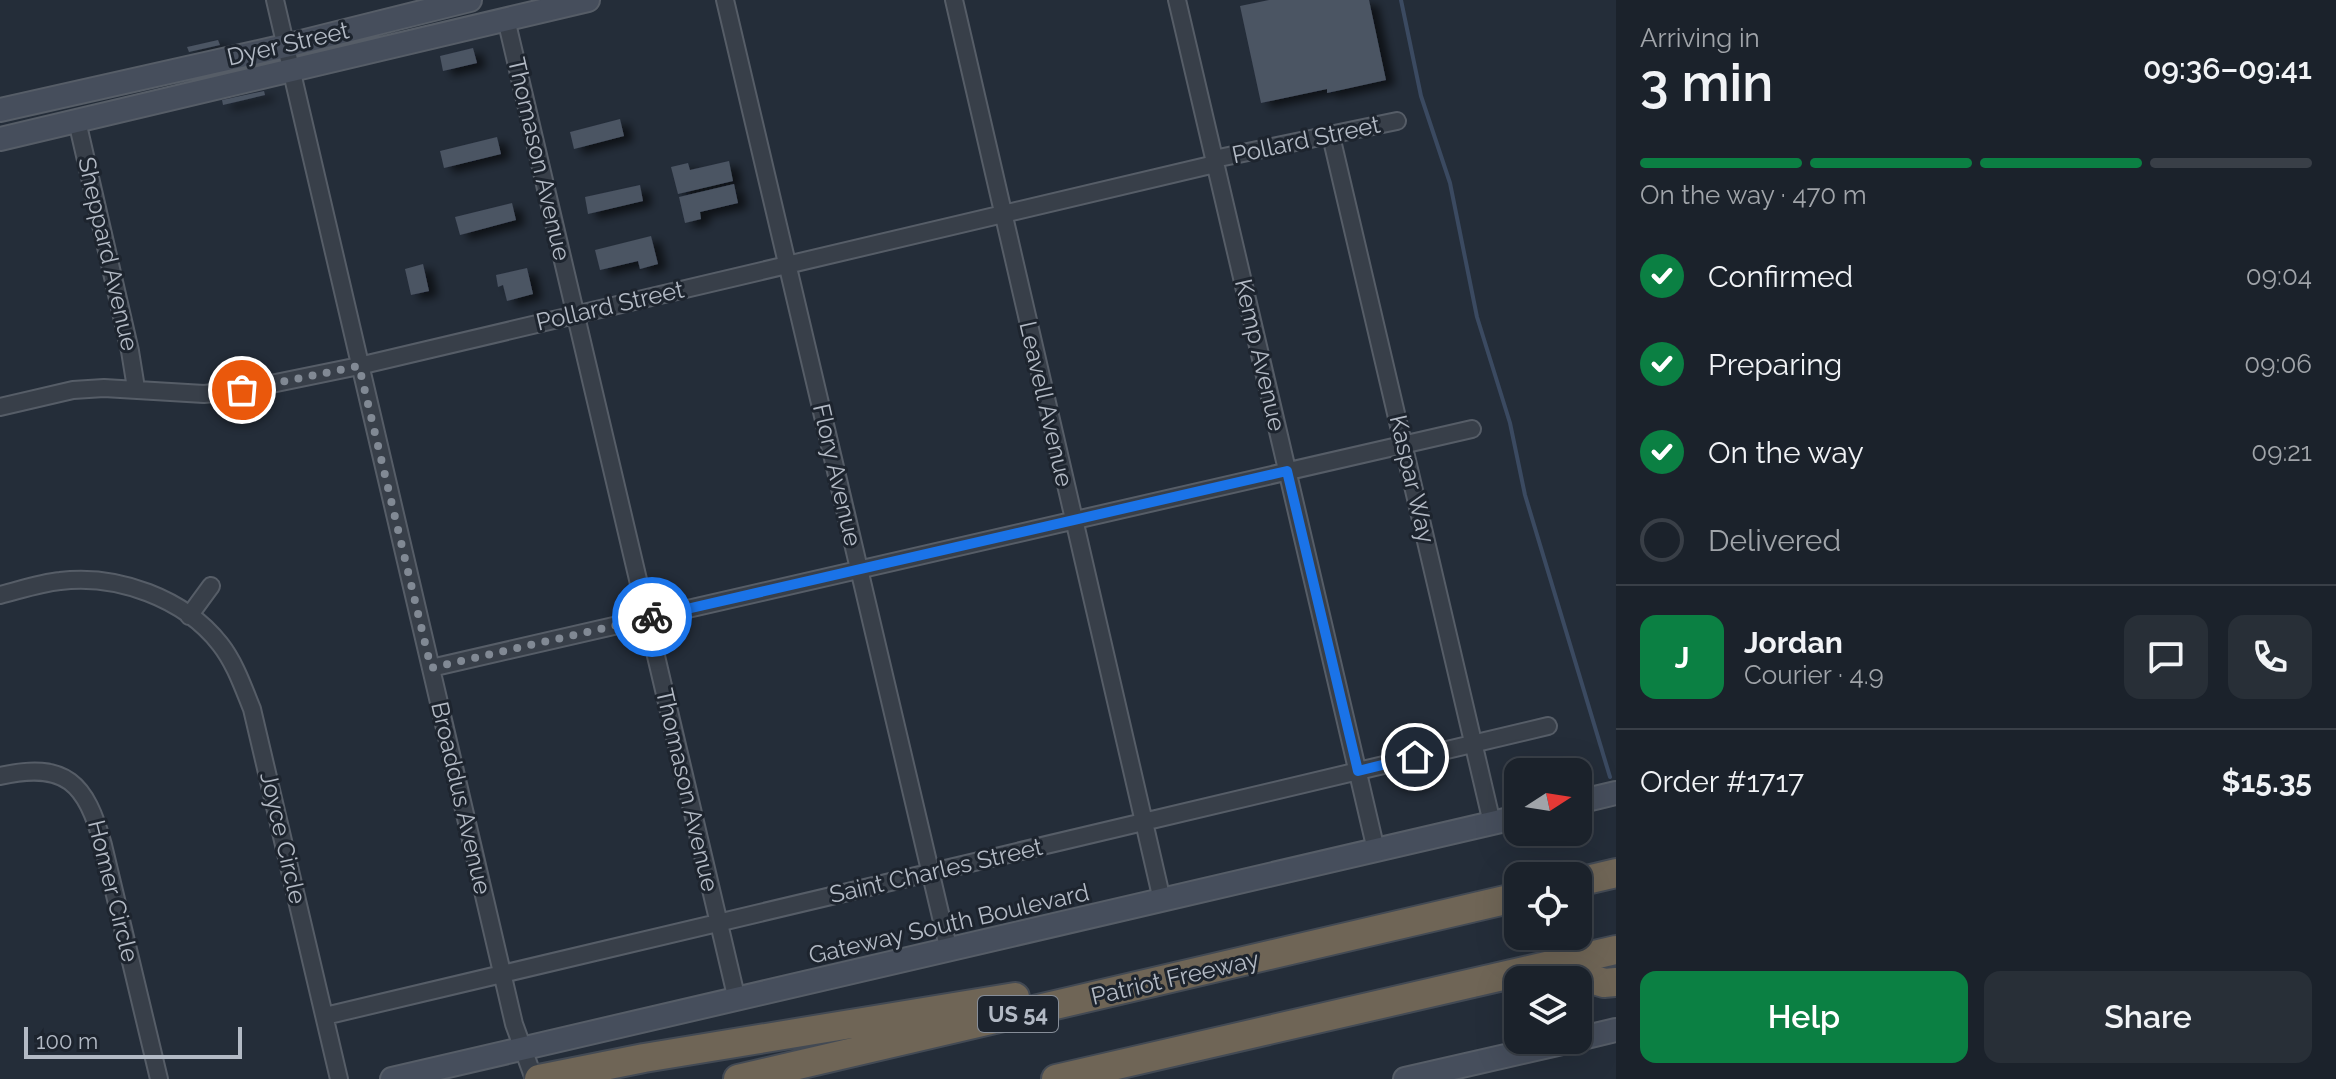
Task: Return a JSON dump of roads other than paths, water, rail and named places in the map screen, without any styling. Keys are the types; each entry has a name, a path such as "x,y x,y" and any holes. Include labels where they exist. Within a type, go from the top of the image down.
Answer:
{"highway":[{"path":"1592,879 1616,873"},
{"name":"Patriot Freeway","path":"738,1079 1504,900"},
{"path":"536,1079 644,1058 1298,949"},
{"path":"1551,966 1616,950"},
{"path":"1056,1079 1504,977"},
{"path":"1592,979 1604,983 1616,982"}],"main road":[{"name":"Dyer Street","path":"0,110 285,46 470,0"},
{"name":"Dyer Street","path":"0,139 588,0"},
{"path":"0,133 8,125 65,109 71,102 71,94"},
{"path":"1592,799 1616,793"},
{"name":"Gateway South Boulevard","path":"392,1079 1504,820"},
{"path":"1592,1036 1616,1030"},
{"path":"1405,1079 1515,1054"}],"street":[{"name":"Broaddus Avenue","path":"275,0 503,974 521,1048 536,1079"},
{"name":"Flory Avenue","path":"725,0 949,951"},
{"name":"Leavell Avenue","path":"954,0 1162,900"},
{"name":"Kemp Avenue","path":"1177,0 1376,850"},
{"name":"Thomason Avenue","path":"506,19 737,1000"},
{"name":"Sheppard Avenue","path":"77,121 136,388"},
{"name":"Pollard Street","path":"0,407 73,390 136,388 189,394 217,393 359,366 1214,161 1397,121"},
{"name":"Kaspar Way","path":"1331,136 1492,823"},
{"path":"431,668 1472,429"},
{"name":"Joyce Circle","path":"0,595 60,581 94,581 135,588 189,616 219,643 229,657 252,709 339,1079"},
{"path":"189,616 211,586"},
{"name":"Saint Charles Street","path":"325,1016 1548,726"},
{"name":"Homer Circle","path":"0,776 43,771 69,781 85,796 96,817 159,1079"}],"waterway":[{"path":"1401,0 1421,96 1450,183 1477,317 1510,423 1525,495 1610,777"}]}
